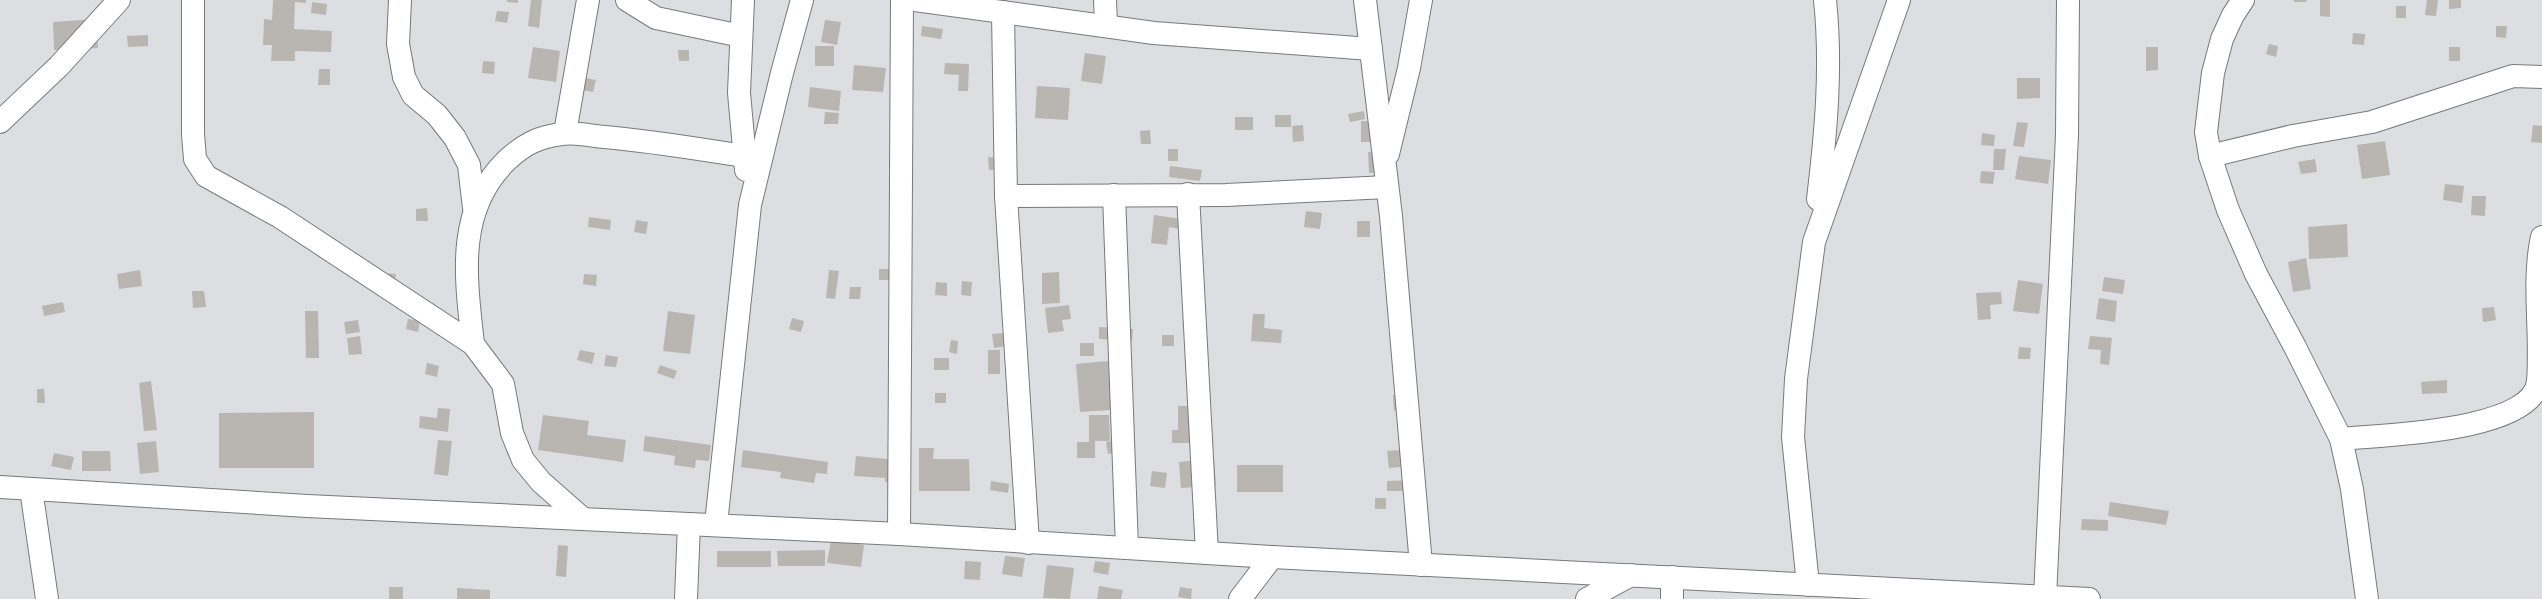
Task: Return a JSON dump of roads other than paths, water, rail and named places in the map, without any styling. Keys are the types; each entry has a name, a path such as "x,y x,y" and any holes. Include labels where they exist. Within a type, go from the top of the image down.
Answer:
{"street":[{"path":"193,0 192,134 195,159 206,176 280,217 473,344 503,384 512,433 523,460 541,482 582,518"},
{"path":"400,0 398,44 404,77 413,95 438,115 455,138 469,165 474,208 469,239 466,280 473,344"},
{"path":"565,133 588,0"},
{"path":"627,0 656,18 741,36"},
{"path":"742,0 739,93 750,205"},
{"path":"716,524 750,205 802,0"},
{"path":"898,534 902,0"},
{"path":"915,0 1009,8 1154,33 1371,49"},
{"path":"1105,0 1106,26"},
{"path":"1365,0 1386,177 1421,565"},
{"path":"1386,177 1409,68 1420,0"},
{"path":"1808,585 1793,437 1796,379 1814,242 1827,120 1830,44 1825,0"},
{"path":"1814,242 1899,0"},
{"path":"2045,597 2067,135 2068,0"},
{"path":"2243,0 2232,15 2222,39 2212,73 2206,132 2210,156 2228,210 2256,274 2296,346 2341,439 2352,489 2367,599"},
{"path":"0,122 59,66 110,3"},
{"path":"1009,8 1006,196 1028,543"},
{"path":"2210,156 2293,136 2372,122 2513,76 2542,77"},
{"path":"474,208 491,176 522,145 565,133 640,141 744,156"},
{"path":"1006,196 1188,194 1226,196 1386,177"},
{"path":"1188,194 1207,554"},
{"path":"1114,195 1127,548"},
{"path":"2341,439 2468,426 2502,417 2527,402 2538,384 2542,237"},
{"path":"0,487 308,506 716,524 1207,554 1632,574 2022,597 2089,599"},
{"path":"31,489 47,599"},
{"path":"686,599 689,524"},
{"path":"1240,599 1272,557"},
{"path":"1587,599 1632,574"},
{"path":"1672,577 1672,599"}]}
